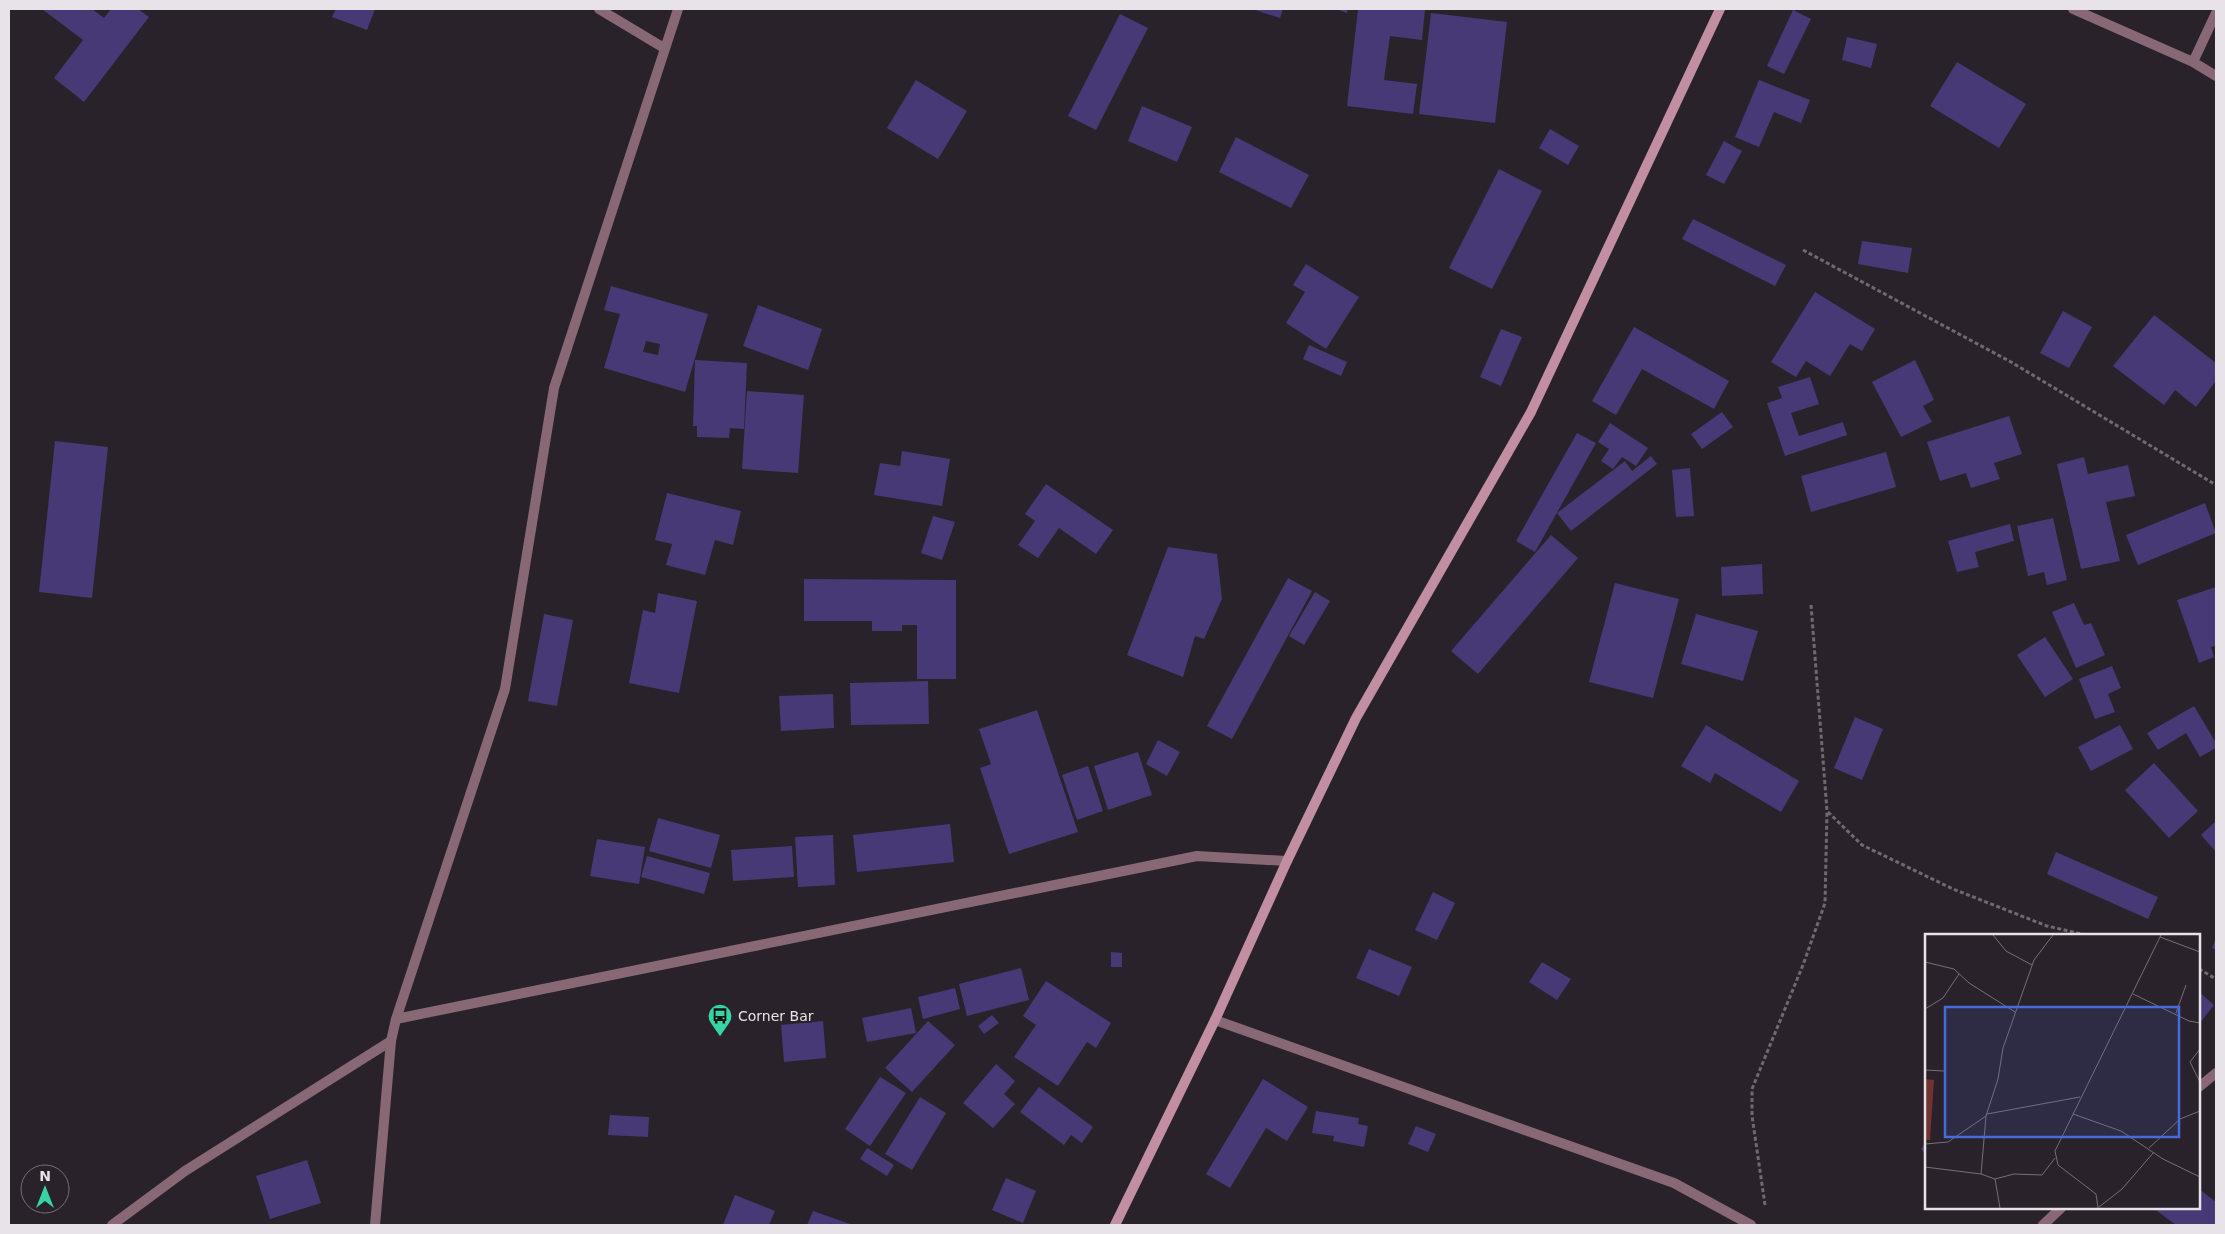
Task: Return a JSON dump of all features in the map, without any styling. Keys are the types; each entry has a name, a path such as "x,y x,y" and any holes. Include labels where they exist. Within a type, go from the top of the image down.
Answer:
{"main road":[{"path":"1115,1225 1215,1020 1287,861 1356,718 1531,412 1720,9"}],"street":[{"path":"599,9 664,48"},
{"path":"375,1225 391,1041 396,1019 505,689 554,388 678,9"},
{"path":"2073,9 2193,62 2216,76"},
{"path":"2193,62 2216,13"},
{"path":"396,1019 1197,856 1287,861"},
{"path":"1215,1020 1674,1183 1750,1225"},
{"path":"112,1225 185,1171 391,1041"},
{"path":"2200,1086 2216,1073"},
{"path":"2043,1225 2060,1209"}],"path":[{"path":"1803,250 2010,362 2216,485"},
{"path":"1766,1215 1752,1116 1752,1089 1803,965 1825,903 1827,811 1811,605"},
{"path":"1827,811 1862,845 1953,889 2047,926 2082,934"},
{"path":"2200,970 2216,979"}],"building":[{"path":"42,9 92,9 104,18 111,9 138,9 149,17 84,102 54,78 83,40"},
{"path":"336,9 375,9 367,30 332,17"},
{"path":"1252,9 1283,9 1280,18"},
{"path":"1336,9 1348,9 1347,13"},
{"path":"1358,9 1425,9 1422,40 1390,36 1384,80 1417,84 1413,114 1347,106"},
{"path":"1793,10 1811,19 1784,74 1767,66"},
{"path":"1431,13 1507,22 1495,123 1419,114"},
{"path":"1120,14 1148,28 1096,130 1068,116"},
{"path":"1847,37 1877,44 1871,68 1842,60"},
{"path":"1957,62 2026,104 1999,148 1930,106"},
{"path":"916,80 967,111 938,159 887,128"},
{"path":"1759,80 1810,100 1801,123 1774,112 1759,147 1735,137"},
{"path":"1142,106 1192,127 1177,162 1128,141"},
{"path":"1550,129 1579,146 1568,165 1539,148"},
{"path":"1236,137 1309,175 1291,208 1219,172"},
{"path":"1724,141 1742,151 1724,184 1706,175"},
{"path":"1499,169 1542,191 1492,289 1449,268"},
{"path":"1693,219 1786,265 1775,286 1682,239"},
{"path":"1862,241 1912,248 1908,273 1858,264"},
{"path":"1306,264 1359,297 1326,349 1286,323 1305,292 1293,285"},
{"path":"611,286 708,314 685,392 604,368 620,314 604,310","holes":["646,341 660,344 658,355 643,352"]},
{"path":"1815,292 1875,329 1862,351 1850,344 1830,376 1806,361 1796,377 1771,362"},
{"path":"758,305 822,329 808,370 743,346"},
{"path":"2063,311 2092,327 2069,368 2040,353"},
{"path":"2154,315 2216,363 2216,381 2196,407 2175,390 2164,405 2113,366"},
{"path":"1634,327 1729,381 1714,409 1642,369 1616,415 1592,401"},
{"path":"1501,329 1522,337 1501,386 1480,377"},
{"path":"1309,345 1347,362 1341,376 1303,359"},
{"path":"695,360 747,363 744,429 730,428 729,438 697,437 697,426 693,426"},
{"path":"1915,360 1934,400 1923,406 1932,422 1901,437 1872,382"},
{"path":"1810,377 1819,404 1791,413 1799,436 1843,422 1847,435 1785,456 1767,403 1782,398 1778,387"},
{"path":"747,391 804,395 798,473 742,469"},
{"path":"1722,412 1733,427 1702,449 1691,434"},
{"path":"2009,416 2022,454 1994,463 2000,479 1971,488 1966,473 1940,481 1927,442"},
{"path":"1610,423 1648,448 1636,466 1622,457 1613,469 1601,461 1609,449 1598,442"},
{"path":"1577,433 1596,443 1535,552 1516,541"},
{"path":"55,441 108,447 92,598 39,592"},
{"path":"902,451 950,459 942,506 874,495 880,463 900,466"},
{"path":"1886,452 1896,487 1811,512 1801,476"},
{"path":"1651,456 1657,464 1571,531 1557,513 1625,461 1632,471"},
{"path":"2084,457 2088,474 2128,465 2135,496 2106,502 2120,561 2081,569 2057,464"},
{"path":"1690,468 1694,516 1676,517 1672,470"},
{"path":"1046,484 1113,530 1096,554 1059,528 1038,558 1018,545 1035,521 1025,514"},
{"path":"667,493 741,511 733,545 715,540 705,575 666,565 672,544 655,540"},
{"path":"2205,503 2216,533 2138,565 2126,535"},
{"path":"933,516 955,522 942,560 921,553"},
{"path":"2053,518 2067,580 2047,585 2044,572 2028,576 2017,526"},
{"path":"2010,524 2014,541 1975,552 1979,567 1957,572 1948,541"},
{"path":"1551,535 1578,558 1478,674 1451,651"},
{"path":"1168,547 1217,554 1222,599 1204,639 1195,636 1183,677 1127,655"},
{"path":"1762,564 1763,594 1722,596 1721,567"},
{"path":"1288,578 1312,591 1232,739 1207,726"},
{"path":"804,579 956,580 956,679 917,679 917,625 902,625 902,631 872,631 872,621 804,621"},
{"path":"1615,583 1679,599 1653,698 1589,682"},
{"path":"2216,587 2216,646 2211,647 2214,657 2199,663 2177,600"},
{"path":"1315,592 1330,601 1304,645 1289,636"},
{"path":"658,593 697,601 679,693 629,683 643,610 655,613"},
{"path":"2074,603 2084,625 2091,623 2105,655 2076,668 2052,612"},
{"path":"544,614 573,620 557,706 528,701"},
{"path":"1696,614 1758,631 1743,681 1681,664"},
{"path":"2045,637 2073,679 2045,697 2017,655"},
{"path":"2112,666 2121,688 2108,694 2115,712 2095,719 2079,679"},
{"path":"928,681 929,724 851,725 850,683"},
{"path":"833,694 834,728 781,731 779,696"},
{"path":"2194,706 2216,743 2216,748 2200,757 2186,733 2158,750 2147,733"},
{"path":"1037,710 1078,832 1009,854 980,768 991,764 979,729"},
{"path":"1855,717 1883,729 1862,780 1834,768"},
{"path":"1706,725 1799,781 1781,812 1715,773 1710,783 1681,766"},
{"path":"2120,725 2133,749 2091,771 2078,747"},
{"path":"1158,740 1180,752 1167,776 1146,764"},
{"path":"1138,752 1152,795 1108,810 1094,766"},
{"path":"2154,763 2198,811 2169,838 2125,790"},
{"path":"1088,766 1103,811 1077,820 1062,775"},
{"path":"658,818 720,835 711,868 649,851"},
{"path":"2216,821 2216,852 2201,835"},
{"path":"950,824 954,862 857,872 853,835"},
{"path":"833,835 835,885 798,887 795,837"},
{"path":"597,839 645,847 639,884 590,876"},
{"path":"792,846 794,877 733,881 731,850"},
{"path":"2056,852 2158,897 2148,919 2047,874"},
{"path":"647,856 710,873 704,894 641,877"},
{"path":"1433,892 1455,903 1437,940 1415,930"},
{"path":"2216,938 2216,950 2212,948"},
{"path":"1369,949 1412,967 1399,996 1356,978"},
{"path":"1111,952 1122,953 1122,967 1111,967"},
{"path":"1542,962 1571,979 1557,1000 1529,982"},
{"path":"1021,968 1029,1000 967,1016 959,984"},
{"path":"1046,981 1111,1023 1096,1048 1087,1042 1058,1086 1014,1057 1036,1025 1023,1016"},
{"path":"955,988 960,1009 923,1019 918,997"},
{"path":"2200,993 2214,1005 2200,1023"},
{"path":"911,1008 916,1033 867,1042 862,1018"},
{"path":"992,1015 999,1023 984,1034 978,1026"},
{"path":"823,1021 826,1058 784,1062 781,1025"},
{"path":"928,1021 955,1045 912,1092 885,1068"},
{"path":"996,1064 1015,1081 1004,1094 1015,1104 993,1128 963,1103"},
{"path":"880,1077 906,1093 870,1146 845,1129"},
{"path":"1263,1079 1308,1107 1287,1141 1266,1128 1230,1188 1206,1174"},
{"path":"1039,1087 1093,1127 1082,1143 1071,1135 1064,1145 1020,1112"},
{"path":"920,1097 946,1113 912,1170 885,1154"},
{"path":"1316,1111 1359,1118 1358,1124 1368,1126 1364,1147 1333,1141 1334,1136 1312,1133"},
{"path":"610,1115 649,1117 648,1137 608,1135"},
{"path":"1416,1126 1436,1134 1428,1152 1408,1144"},
{"path":"1925,1143 1925,1153 1921,1149"},
{"path":"867,1148 894,1165 887,1176 860,1159"},
{"path":"307,1160 321,1203 270,1219 256,1176"},
{"path":"1006,1178 1036,1191 1023,1223 992,1210"},
{"path":"2200,1190 2216,1202 2216,1225 2176,1225 2154,1209 2200,1209"},
{"path":"735,1195 775,1211 769,1225 723,1225"},
{"path":"813,1211 853,1225 807,1225"}],"place":[{"name":"Corner Bar","path":"720,1037"}]}
